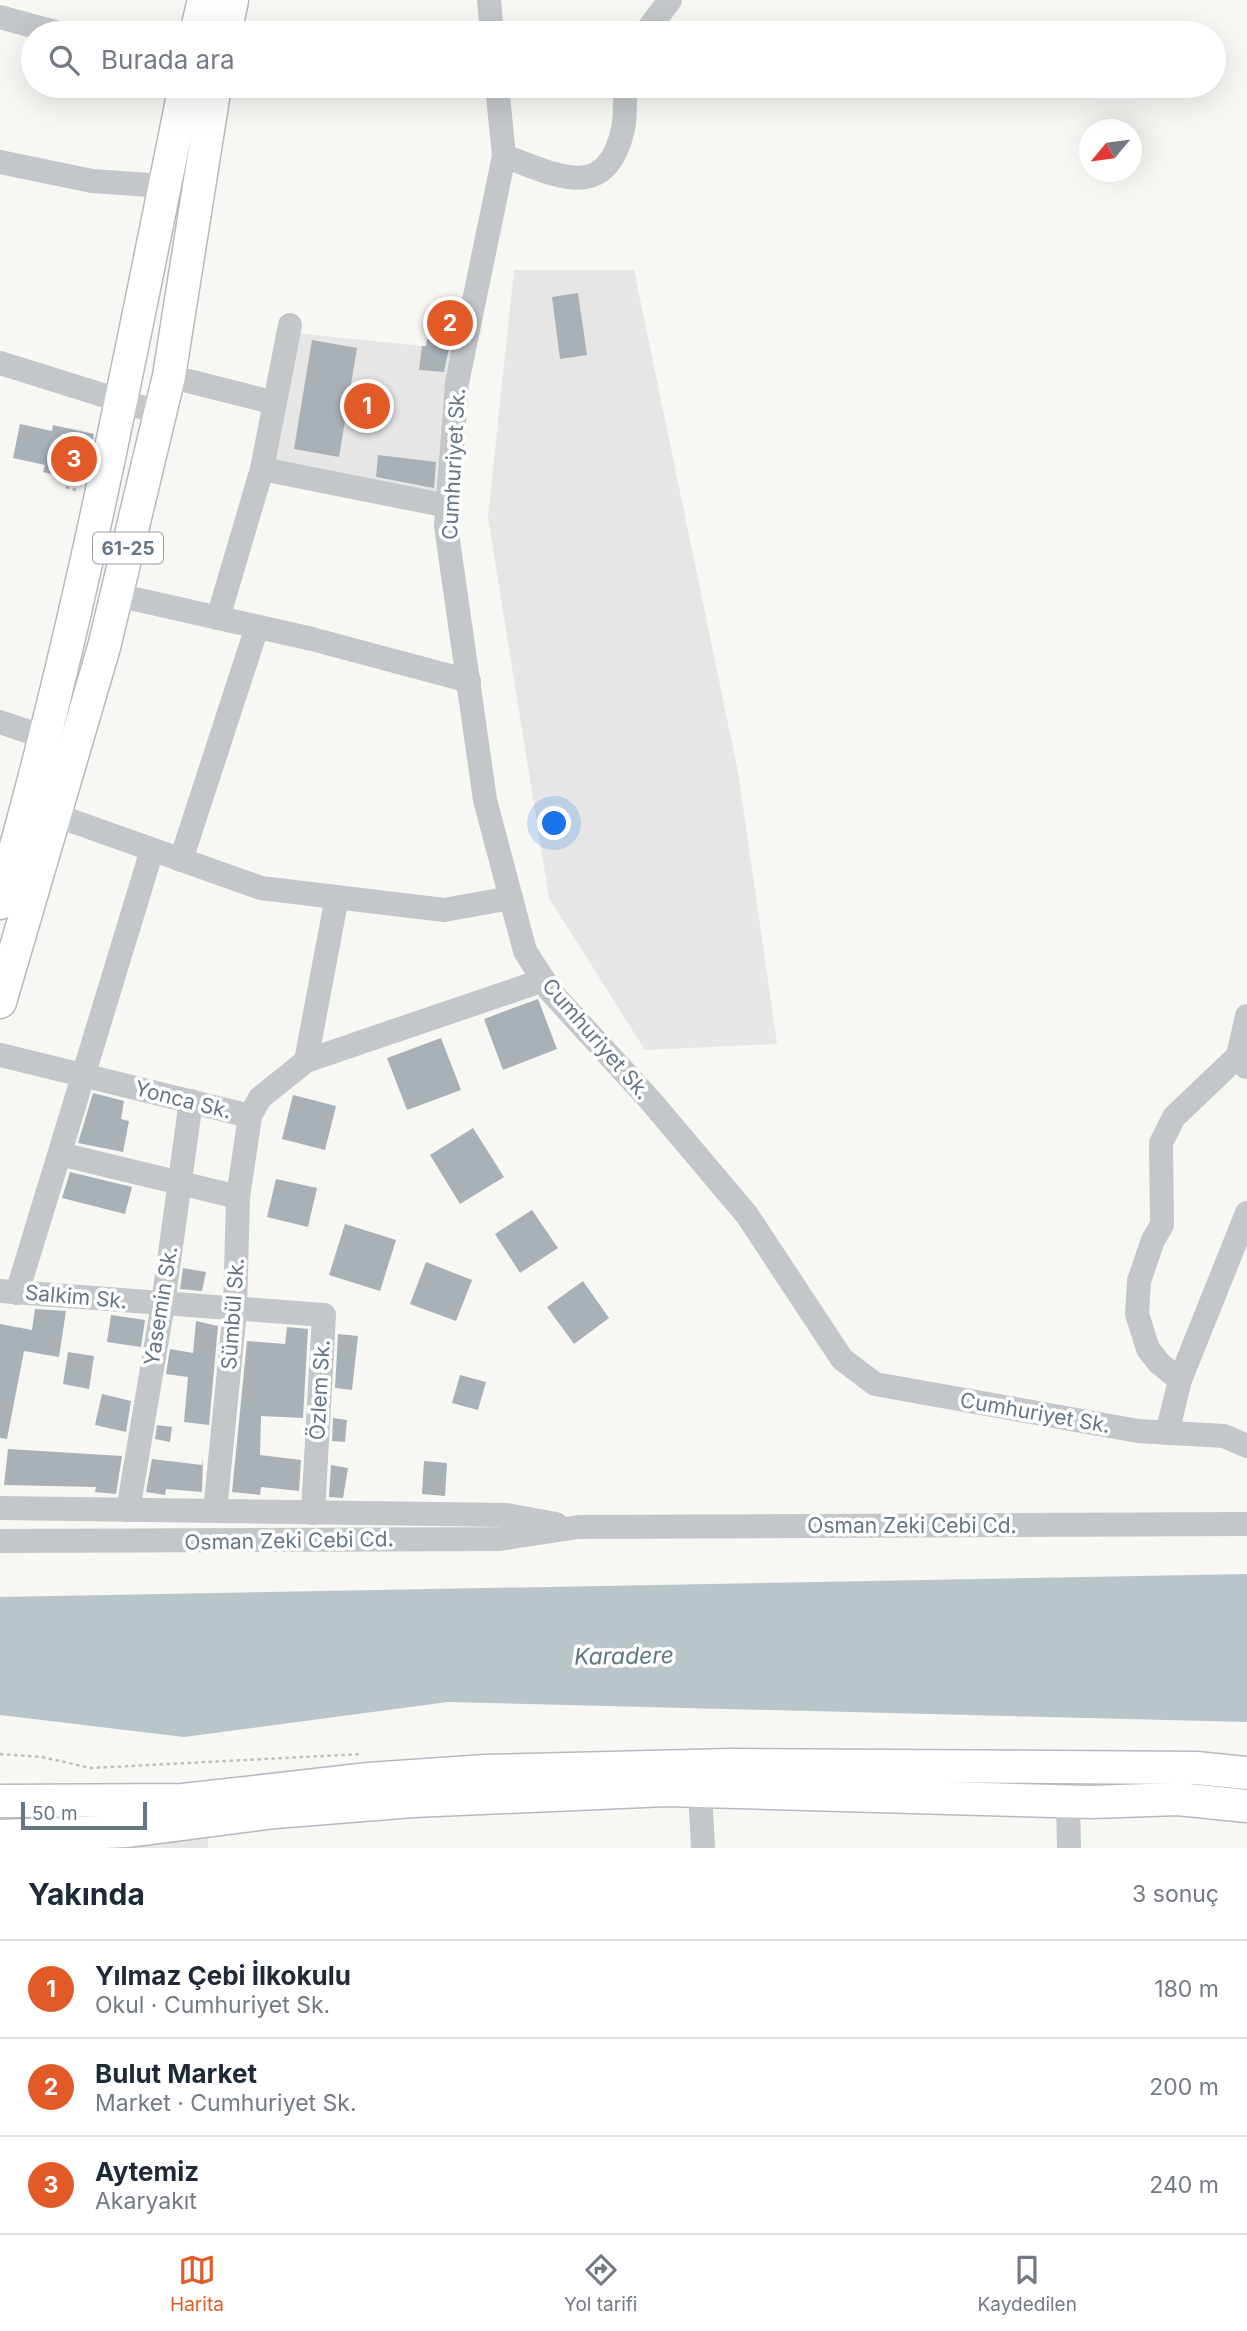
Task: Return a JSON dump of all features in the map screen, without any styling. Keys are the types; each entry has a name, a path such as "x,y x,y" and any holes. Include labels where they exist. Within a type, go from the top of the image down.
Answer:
{"main road":[{"path":"199,21 204,0"},
{"path":"228,21 232,0"},
{"name":"61-25","path":"0,903 47,738 122,401 182,98"},
{"name":"61-25","path":"0,1002 117,595 169,376 213,98"},
{"path":"0,1801 183,1800 369,1779 512,1770 732,1765 1196,1768 1247,1773"},
{"path":"0,1836 128,1830 275,1812 412,1801 700,1790 1068,1801 1178,1799 1247,1806"}],"street":[{"path":"489,0 491,21"},
{"path":"654,21 670,0"},
{"path":"0,17 21,23"},
{"name":"Cumhuriyet Sk.","path":"498,98 504,156 457,383 446,526 485,800 524,951 544,980 747,1215 842,1359 875,1384 1112,1426 1224,1436 1247,1446"},
{"path":"504,156 569,179 598,175 610,162 624,128 625,98"},
{"path":"0,162 92,181 164,186"},
{"path":"218,618 262,469 290,325"},
{"path":"0,363 160,412"},
{"path":"169,376 275,403"},
{"path":"262,469 448,506"},
{"path":"117,595 257,627 469,681"},
{"path":"181,860 257,627"},
{"path":"0,722 47,738"},
{"path":"55,816 261,888 444,910 511,898"},
{"path":"9,1292 60,1154 152,850"},
{"path":"306,1061 337,897"},
{"name":"Yonca Sk.","path":"0,1055 250,1116 260,1098 306,1061 544,980"},
{"path":"1180,1380 1159,1363 1148,1349 1137,1314 1139,1281 1153,1240 1162,1225 1161,1143 1174,1116 1242,1063 1247,1016"},
{"name":"Yasemin Sk.","path":"128,1510 163,1304 191,1101"},
{"name":"Sümbül Sk.","path":"215,1511 235,1310 238,1197 250,1116"},
{"path":"60,1154 238,1197"},
{"path":"1167,1433 1180,1380 1247,1213"},
{"name":"Salkim Sk.","path":"9,1292 235,1310"},
{"name":"Özlem Sk.","path":"235,1310 324,1315 313,1513"},
{"name":"Osman Zeki Cebi Cd.","path":"0,1508 507,1515 578,1527"},
{"name":"Osman Zeki Cebi Cd.","path":"0,1542 499,1539 578,1527 1247,1524"},
{"path":"700,1790 703,1848"},
{"path":"1068,1801 1069,1848"}],"shaded area":[{"path":"514,270 634,270 738,772 777,1044 645,1050 549,898 488,517"},
{"path":"297,333 459,350 440,492 273,465"},
{"path":"208,1837 208,1848 99,1848 99,1839"}],"water":[{"name":"Karadere","path":"1247,1574 1247,1722 448,1702 184,1737 0,1715 0,1597"}],"building":[{"path":"578,293 587,355 560,359 552,297"},
{"path":"433,306 457,310 444,372 419,370 422,346 426,346"},
{"path":"312,340 357,348 339,457 294,449"},
{"path":"20,424 52,431 53,425 94,434 84,481 43,472 45,465 13,458"},
{"path":"378,455 436,462 434,488 376,477"},
{"path":"538,999 557,1049 503,1070 484,1019"},
{"path":"441,1038 461,1090 407,1110 387,1058"},
{"path":"93,1093 124,1101 121,1119 129,1121 123,1152 78,1143"},
{"path":"293,1095 336,1106 325,1150 282,1139"},
{"path":"473,1128 504,1177 460,1204 430,1155"},
{"path":"70,1172 132,1187 125,1214 62,1198"},
{"path":"276,1179 317,1188 308,1227 267,1217"},
{"path":"532,1210 558,1248 520,1273 495,1234"},
{"path":"345,1224 396,1240 380,1291 329,1275"},
{"path":"426,1262 472,1280 456,1321 410,1304"},
{"path":"183,1268 206,1272 202,1291 180,1289"},
{"path":"583,1281 609,1318 574,1344 547,1307"},
{"path":"35,1309 66,1311 59,1357 24,1351 7,1439 0,1438 0,1324 32,1330"},
{"path":"111,1315 145,1320 141,1347 107,1342"},
{"path":"196,1321 218,1326 209,1425 184,1422 188,1377 166,1374 170,1349 193,1353"},
{"path":"287,1327 308,1329 303,1418 261,1416 260,1455 301,1460 299,1491 261,1487 260,1495 232,1492 247,1341 285,1344"},
{"path":"338,1334 358,1336 352,1390 335,1388"},
{"path":"68,1352 94,1356 89,1389 63,1384"},
{"path":"460,1375 486,1382 478,1410 452,1403"},
{"path":"102,1394 131,1401 126,1432 95,1425"},
{"path":"333,1418 347,1420 345,1442 332,1441"},
{"path":"157,1425 172,1427 170,1442 155,1439"},
{"path":"8,1449 122,1456 116,1494 95,1492 96,1487 4,1485"},
{"path":"203,1458 202,1492 166,1489 165,1495 146,1492 152,1459 202,1465"},
{"path":"424,1461 447,1463 445,1496 422,1494"},
{"path":"331,1465 348,1468 343,1498 329,1497"}],"place":[{"name":"Bulut Market","path":"450,323"},
{"name":"Yılmaz Çebi İlkokulu","path":"367,406"},
{"name":"Aytemiz","path":"74,459"}]}
